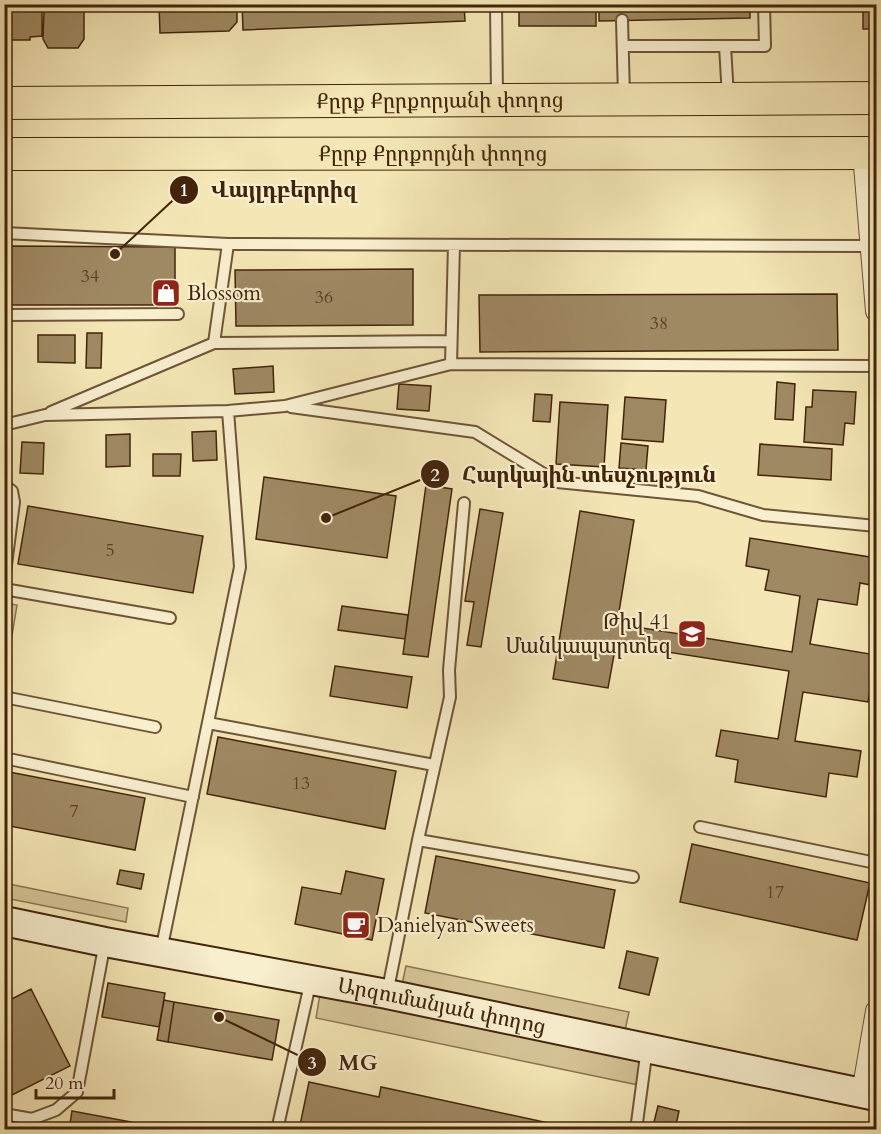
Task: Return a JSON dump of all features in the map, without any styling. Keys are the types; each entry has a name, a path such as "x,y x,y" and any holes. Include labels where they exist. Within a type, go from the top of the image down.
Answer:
{"main road":[{"name":"Քըրք Քըրքորյանի փողոց","path":"4,102 876,98"},
{"name":"Քըրք Քըրքորյնի փողոց","path":"4,154 870,153"},
{"name":"Արզումանյան փողոց","path":"4,921 387,994 869,1094"}],"street":[{"path":"870,153 871,246 876,311"},
{"path":"869,1094 876,1011"}],"lane":[{"path":"496,4 497,100"},
{"path":"623,46 765,46 764,4"},
{"path":"622,20 624,99"},
{"path":"725,46 728,98"},
{"path":"4,233 228,244 871,246"},
{"path":"214,343 228,244"},
{"path":"451,364 454,245"},
{"path":"4,315 178,314"},
{"path":"4,425 45,415 214,343 451,341"},
{"path":"45,415 228,411 285,406 451,364 876,366"},
{"path":"285,406 475,432 557,482 698,496 763,515 876,526"},
{"path":"161,952 240,567 228,411"},
{"path":"4,485 12,491 14,502 4,582"},
{"path":"387,994 450,698 449,670 464,503"},
{"path":"4,589 170,618"},
{"path":"4,696 155,727"},
{"path":"208,723 434,765"},
{"path":"4,758 193,797"},
{"path":"700,827 876,863"},
{"path":"418,840 633,877"},
{"path":"4,1114 32,1119 56,1110 77,1092 105,942"},
{"path":"277,1130 311,979"},
{"path":"636,1130 647,1048"}],"shaded area":[{"path":"4,603 17,605 5,678"},
{"path":"4,883 128,908 126,922 5,898"},
{"path":"406,966 629,1012 624,1035 401,989"},
{"path":"320,994 647,1062 643,1086 316,1018"}],"building":[{"path":"4,4 42,4 42,36 30,37 30,40 4,40"},
{"path":"159,4 237,4 237,22 229,31 160,33"},
{"path":"242,4 464,4 465,21 243,30"},
{"path":"519,4 596,4 596,26 519,26"},
{"path":"599,4 750,4 750,18 599,21"},
{"path":"863,4 876,4 876,29 863,29"},
{"path":"44,11 84,11 84,39 78,48 48,48 43,39"},
{"path":"4,246 175,247 175,305 4,305"},
{"path":"413,269 413,325 236,326 235,270"},
{"path":"837,294 838,350 480,352 479,295"},
{"path":"87,333 102,333 101,368 86,368"},
{"path":"38,335 75,335 75,363 38,362"},
{"path":"273,366 274,392 235,394 233,369"},
{"path":"777,382 795,384 793,420 775,419"},
{"path":"399,384 431,386 429,411 397,409"},
{"path":"813,390 856,392 854,424 845,423 843,445 804,442 806,407 812,407"},
{"path":"535,394 552,395 550,422 533,421"},
{"path":"625,397 666,400 663,442 622,439"},
{"path":"560,402 608,405 604,467 556,464"},
{"path":"216,431 217,460 193,461 192,432"},
{"path":"130,434 130,466 106,467 106,435"},
{"path":"22,442 44,443 43,474 20,473"},
{"path":"621,443 648,446 646,470 619,468"},
{"path":"760,444 832,449 831,480 758,475"},
{"path":"153,454 181,454 180,476 153,476"},
{"path":"264,477 396,496 387,558 256,539"},
{"path":"426,485 452,489 428,657 403,654"},
{"path":"28,506 203,536 193,593 18,564"},
{"path":"480,509 503,513 481,647 467,645 474,602 465,601"},
{"path":"580,511 634,520 617,624 792,652 800,596 765,590 769,570 746,566 750,538 876,558 876,586 860,583 857,605 818,599 810,644 876,655 868,702 803,692 795,741 861,751 857,777 829,773 826,797 735,782 738,760 716,756 721,730 778,739 789,671 616,644 608,688 553,679"},
{"path":"342,606 408,615 405,639 338,630"},
{"path":"335,666 412,677 407,708 330,696"},
{"path":"218,737 396,771 385,829 207,794"},
{"path":"4,771 145,798 135,850 4,825"},
{"path":"692,844 870,883 857,940 680,902"},
{"path":"436,856 615,890 604,948 425,913"},
{"path":"120,870 144,874 141,889 117,884"},
{"path":"346,871 384,879 372,940 295,924 302,887 341,894"},
{"path":"627,951 658,958 649,995 619,988"},
{"path":"108,983 165,993 159,1027 102,1017"},
{"path":"31,989 70,1066 4,1099 4,1003"},
{"path":"164,1000 174,1002 168,1042 157,1040"},
{"path":"174,1002 279,1020 272,1060 168,1042"},
{"path":"309,1082 379,1097 381,1087 581,1130 299,1130"},
{"path":"658,1106 679,1111 675,1130 652,1130"},
{"path":"72,1111 174,1130 69,1130"}],"place":[{"name":"Վայլդբերրիզ","path":"115,254"},
{"name":"Blossom","path":"166,293"},
{"name":"Հարկային տեսչություն","path":"326,518"},
{"name":"Թիվ 41 Մանկապարտեզ","path":"692,634"},
{"name":"Danielyan Sweets","path":"356,925"},
{"name":"MG","path":"219,1017"}]}
